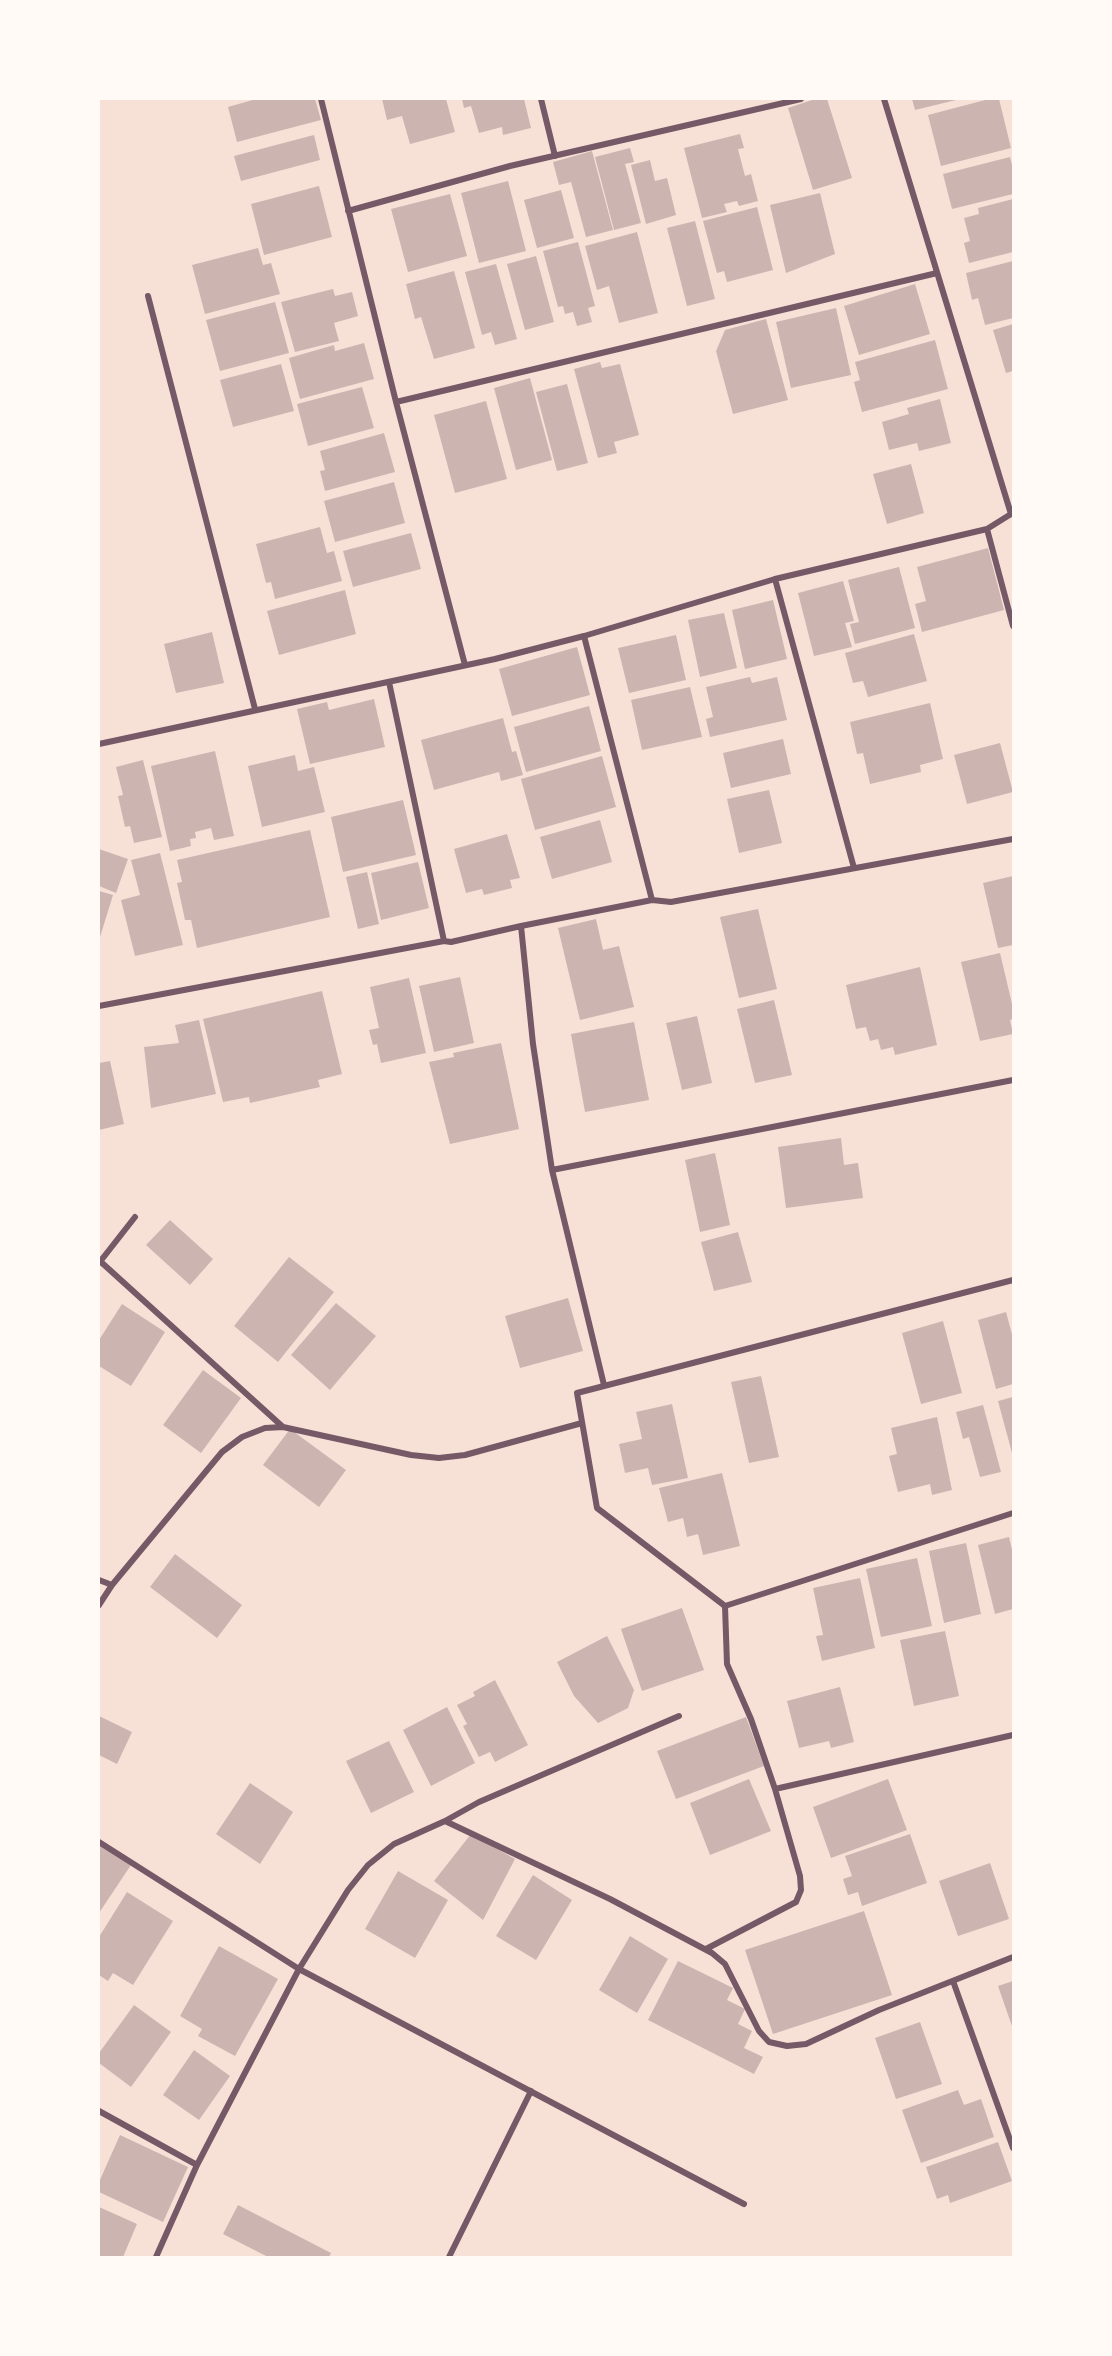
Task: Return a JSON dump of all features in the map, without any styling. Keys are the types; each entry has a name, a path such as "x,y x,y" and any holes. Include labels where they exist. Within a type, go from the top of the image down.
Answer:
{"street":[{"path":"321,99 396,402 465,665"},
{"path":"541,99 555,156"},
{"path":"348,212 510,166 801,99"},
{"path":"99,744 389,682 584,636 775,579 987,529 1011,514 884,99"},
{"path":"396,402 937,273"},
{"path":"148,296 255,709"},
{"path":"987,529 1013,626"},
{"path":"775,579 854,868"},
{"path":"584,636 652,900"},
{"path":"389,682 444,941"},
{"path":"99,1006 444,941 451,942 652,900 671,902 1013,839"},
{"path":"521,926 533,1044 552,1170 604,1385"},
{"path":"552,1170 1013,1080"},
{"path":"135,1217 100,1263 283,1426"},
{"path":"725,1606 597,1508 577,1393 1013,1280"},
{"path":"99,1605 112,1585 222,1452 242,1437 265,1428 283,1426 411,1455 439,1458 465,1455 582,1424"},
{"path":"725,1606 1013,1513"},
{"path":"99,1580 112,1585"},
{"path":"706,1949 774,1915 796,1902 799,1897 800,1876 776,1789 751,1719 727,1664 725,1606"},
{"path":"156,2257 197,2165 299,1969 348,1890 368,1865 394,1844 445,1821 479,1802 679,1716"},
{"path":"776,1789 1013,1735"},
{"path":"445,1821 610,1899 706,1949 725,1964 759,2031 769,2042 786,2046 806,2044 879,2010 1013,1957"},
{"path":"99,1842 299,1969 744,2204"},
{"path":"953,1981 1013,2148"},
{"path":"449,2257 531,2091"},
{"path":"99,2110 197,2165"}],"building":[{"path":"256,99 315,99 321,120 237,142 228,107"},
{"path":"382,99 446,99 455,132 410,144 402,116 387,120"},
{"path":"462,99 524,99 531,128 503,135 502,127 479,133 471,106 464,108"},
{"path":"815,99 827,99 852,178 813,190 788,108"},
{"path":"912,99 956,99 956,100 915,110"},
{"path":"989,99 999,99 1011,148 941,166 928,115"},
{"path":"740,134 744,148 738,149 745,176 751,174 758,201 739,206 737,201 724,204 727,212 702,218 684,148"},
{"path":"314,135 320,160 241,181 234,156"},
{"path":"630,148 634,162 625,164 641,223 614,230 595,157"},
{"path":"592,151 613,230 586,237 571,182 559,185 553,162"},
{"path":"1010,157 1013,169 1013,194 952,209 943,174"},
{"path":"650,160 655,181 667,178 676,215 646,224 631,165"},
{"path":"508,181 526,251 479,263 461,193"},
{"path":"319,186 332,237 264,255 251,204"},
{"path":"561,190 574,238 537,248 524,200"},
{"path":"820,193 835,254 786,273 770,205"},
{"path":"450,194 467,256 408,272 391,209"},
{"path":"1013,199 1013,252 969,263 964,243 970,241 964,218 979,214 978,208"},
{"path":"757,207 773,270 727,282 724,271 717,273 703,221"},
{"path":"695,221 715,299 687,306 667,228"},
{"path":"637,232 658,313 619,323 609,286 597,290 585,246"},
{"path":"578,242 595,306 588,308 592,322 577,326 573,312 565,314 563,306 558,307 543,251"},
{"path":"258,248 263,265 271,263 280,294 205,314 192,265"},
{"path":"536,256 554,322 525,330 507,264"},
{"path":"1013,261 1013,318 985,325 978,298 972,300 966,273"},
{"path":"496,264 517,339 495,345 491,332 482,335 465,272"},
{"path":"454,271 475,348 434,359 421,317 415,319 406,284"},
{"path":"915,284 930,334 859,355 844,306"},
{"path":"333,289 335,296 352,292 358,316 334,323 339,341 295,352 281,302"},
{"path":"275,302 289,353 220,371 206,320"},
{"path":"836,308 851,375 791,388 776,322"},
{"path":"766,319 788,400 733,414 716,351 725,330"},
{"path":"1013,324 1013,371 1006,373 993,330"},
{"path":"935,340 948,389 862,412 854,382 860,380 855,362"},
{"path":"364,343 374,379 300,399 289,358 334,345 335,351"},
{"path":"600,362 602,368 620,364 639,435 614,442 617,453 598,458 574,369"},
{"path":"281,364 294,411 233,427 220,380"},
{"path":"530,378 552,460 516,470 494,388"},
{"path":"567,384 588,463 557,471 536,392"},
{"path":"362,387 374,428 308,446 297,404"},
{"path":"940,399 951,443 919,451 917,443 889,450 882,422 909,414 907,408"},
{"path":"486,401 507,479 455,493 434,415"},
{"path":"384,433 395,472 325,491 320,471 325,470 320,451"},
{"path":"911,464 924,513 887,524 873,474"},
{"path":"394,482 405,523 335,542 324,501"},
{"path":"320,527 327,553 334,551 342,581 275,599 271,582 266,583 256,544"},
{"path":"411,533 421,569 353,587 343,551"},
{"path":"988,548 1004,610 922,632 915,604 926,601 917,567"},
{"path":"899,567 915,628 855,644 850,624 859,622 848,580"},
{"path":"843,581 854,621 845,623 852,647 814,656 798,593"},
{"path":"345,590 356,634 279,655 267,611"},
{"path":"773,600 787,659 745,669 732,610"},
{"path":"724,613 737,668 700,677 688,620"},
{"path":"212,632 224,683 176,693 164,644"},
{"path":"914,634 927,681 868,697 863,681 853,683 845,653"},
{"path":"676,635 686,680 629,693 618,648"},
{"path":"577,647 590,695 512,716 499,669"},
{"path":"750,677 752,683 777,677 787,720 710,737 706,719 713,717 706,687"},
{"path":"690,687 702,737 642,750 631,700"},
{"path":"374,699 385,747 310,764 297,709 327,702 329,710"},
{"path":"930,703 943,759 920,765 921,772 870,784 863,753 857,754 850,722"},
{"path":"589,706 601,751 526,772 514,727"},
{"path":"503,718 512,752 516,751 523,775 501,781 499,772 434,790 421,740"},
{"path":"783,739 791,774 731,788 723,753"},
{"path":"1000,743 1013,792 967,804 954,755"},
{"path":"215,751 234,836 214,840 211,828 195,832 196,838 190,839 191,846 170,851 151,766"},
{"path":"295,755 298,771 314,767 325,812 262,827 248,766"},
{"path":"602,756 616,807 535,830 521,779"},
{"path":"143,760 162,837 134,843 130,826 125,827 118,796 123,795 116,767"},
{"path":"769,790 782,843 739,853 727,799"},
{"path":"403,800 416,855 343,872 331,817"},
{"path":"600,820 612,862 552,879 540,837"},
{"path":"310,830 330,917 197,948 191,920 185,920 177,883 182,882 177,860"},
{"path":"507,834 520,878 510,880 512,888 484,895 482,889 466,893 454,849"},
{"path":"99,849 128,859 116,893 99,886"},
{"path":"160,853 183,945 135,956 121,900 140,895 131,860"},
{"path":"418,862 429,908 381,920 371,873"},
{"path":"367,872 379,924 358,929 346,877"},
{"path":"1013,876 1013,945 998,948 983,883"},
{"path":"99,891 113,895 100,937 99,937"},
{"path":"758,909 777,989 739,998 720,917"},
{"path":"596,919 603,950 619,946 634,1007 580,1020 558,928"},
{"path":"1000,953 1013,1008 1013,1019 1010,1020 1013,1034 980,1041 961,962"},
{"path":"920,967 937,1045 895,1055 893,1047 881,1050 878,1039 870,1041 866,1027 856,1029 846,985"},
{"path":"460,977 474,1043 434,1052 419,986"},
{"path":"409,978 426,1053 381,1063 377,1044 373,1045 369,1030 379,1028 370,987"},
{"path":"322,991 342,1074 318,1080 320,1087 250,1103 249,1097 223,1102 203,1019"},
{"path":"774,1000 792,1075 755,1083 737,1009"},
{"path":"697,1016 712,1083 682,1090 666,1023"},
{"path":"199,1020 216,1094 151,1108 144,1047 179,1043 175,1025"},
{"path":"634,1022 649,1100 585,1112 571,1034"},
{"path":"501,1043 519,1129 450,1144 429,1062 454,1057 453,1053"},
{"path":"110,1061 124,1124 99,1130 99,1063"},
{"path":"841,1138 844,1165 858,1163 863,1198 786,1208 778,1147"},
{"path":"715,1153 730,1225 700,1232 685,1160"},
{"path":"170,1220 213,1259 190,1285 146,1245"},
{"path":"738,1232 752,1282 714,1291 701,1242"},
{"path":"289,1257 334,1292 278,1362 234,1326"},
{"path":"568,1298 583,1351 520,1368 505,1316"},
{"path":"336,1303 376,1336 330,1390 291,1355"},
{"path":"122,1304 165,1332 131,1386 99,1366 99,1340"},
{"path":"1006,1312 1013,1338 1013,1384 996,1389 978,1320"},
{"path":"943,1321 962,1393 921,1404 902,1333"},
{"path":"203,1370 241,1398 201,1453 163,1425"},
{"path":"761,1376 779,1457 749,1463 731,1382"},
{"path":"1013,1397 1013,1453 1012,1453 998,1401"},
{"path":"672,1404 688,1478 652,1485 648,1468 625,1473 619,1444 642,1439 636,1412"},
{"path":"983,1405 1001,1472 980,1477 969,1437 963,1439 956,1412"},
{"path":"937,1417 952,1490 932,1495 930,1484 898,1492 889,1456 897,1454 891,1428"},
{"path":"290,1429 346,1470 319,1507 263,1465"},
{"path":"722,1473 740,1546 703,1555 698,1534 687,1537 683,1518 668,1522 659,1488"},
{"path":"1009,1537 1013,1554 1013,1609 995,1614 978,1545"},
{"path":"966,1543 981,1614 944,1623 929,1551"},
{"path":"175,1554 242,1605 217,1638 150,1587"},
{"path":"917,1558 932,1626 881,1637 866,1569"},
{"path":"860,1578 875,1648 822,1661 816,1636 823,1635 813,1588"},
{"path":"682,1608 704,1670 642,1691 621,1629"},
{"path":"945,1631 959,1696 914,1706 900,1640"},
{"path":"607,1636 634,1690 628,1708 598,1723 574,1696 557,1662"},
{"path":"495,1680 528,1745 495,1762 490,1752 479,1757 463,1726 467,1724 457,1705 475,1696 473,1692"},
{"path":"840,1687 854,1742 831,1748 829,1741 799,1748 787,1701"},
{"path":"447,1707 475,1763 431,1786 403,1730"},
{"path":"99,1716 132,1732 117,1764 99,1755"},
{"path":"746,1717 764,1766 676,1799 657,1751"},
{"path":"389,1741 414,1792 371,1813 346,1761"},
{"path":"749,1779 771,1831 710,1855 690,1803"},
{"path":"888,1779 907,1830 831,1858 813,1807"},
{"path":"250,1783 293,1812 260,1864 216,1834"},
{"path":"471,1834 515,1859 483,1920 434,1881"},
{"path":"910,1834 927,1883 862,1906 858,1892 848,1895 843,1879 852,1876 845,1856"},
{"path":"99,1844 131,1865 99,1913"},
{"path":"990,1863 1009,1919 958,1936 939,1881"},
{"path":"398,1871 448,1900 415,1958 365,1929"},
{"path":"533,1875 572,1900 536,1960 496,1936"},
{"path":"127,1892 173,1921 133,1985 113,1973 108,1981 99,1975 99,1937"},
{"path":"864,1911 892,1995 773,2034 745,1950"},
{"path":"630,1936 668,1959 637,2013 599,1990"},
{"path":"219,1946 278,1979 235,2056 198,2036 202,2029 180,2016"},
{"path":"678,1961 733,1988 727,2000 745,2009 738,2024 752,2031 744,2048 763,2057 754,2074 648,2020"},
{"path":"1013,1981 1013,2029 998,1986"},
{"path":"134,2005 171,2032 131,2087 99,2063 99,2053"},
{"path":"920,2022 942,2084 896,2099 875,2038"},
{"path":"194,2050 230,2076 199,2120 163,2095"},
{"path":"958,2090 964,2105 981,2099 994,2137 921,2163 902,2110"},
{"path":"120,2135 188,2167 163,2222 99,2192 99,2182"},
{"path":"998,2142 1012,2181 950,2203 948,2195 937,2199 926,2167"},
{"path":"238,2205 331,2253 329,2257 268,2257 223,2234"},
{"path":"99,2207 137,2224 123,2257 99,2257"}]}
